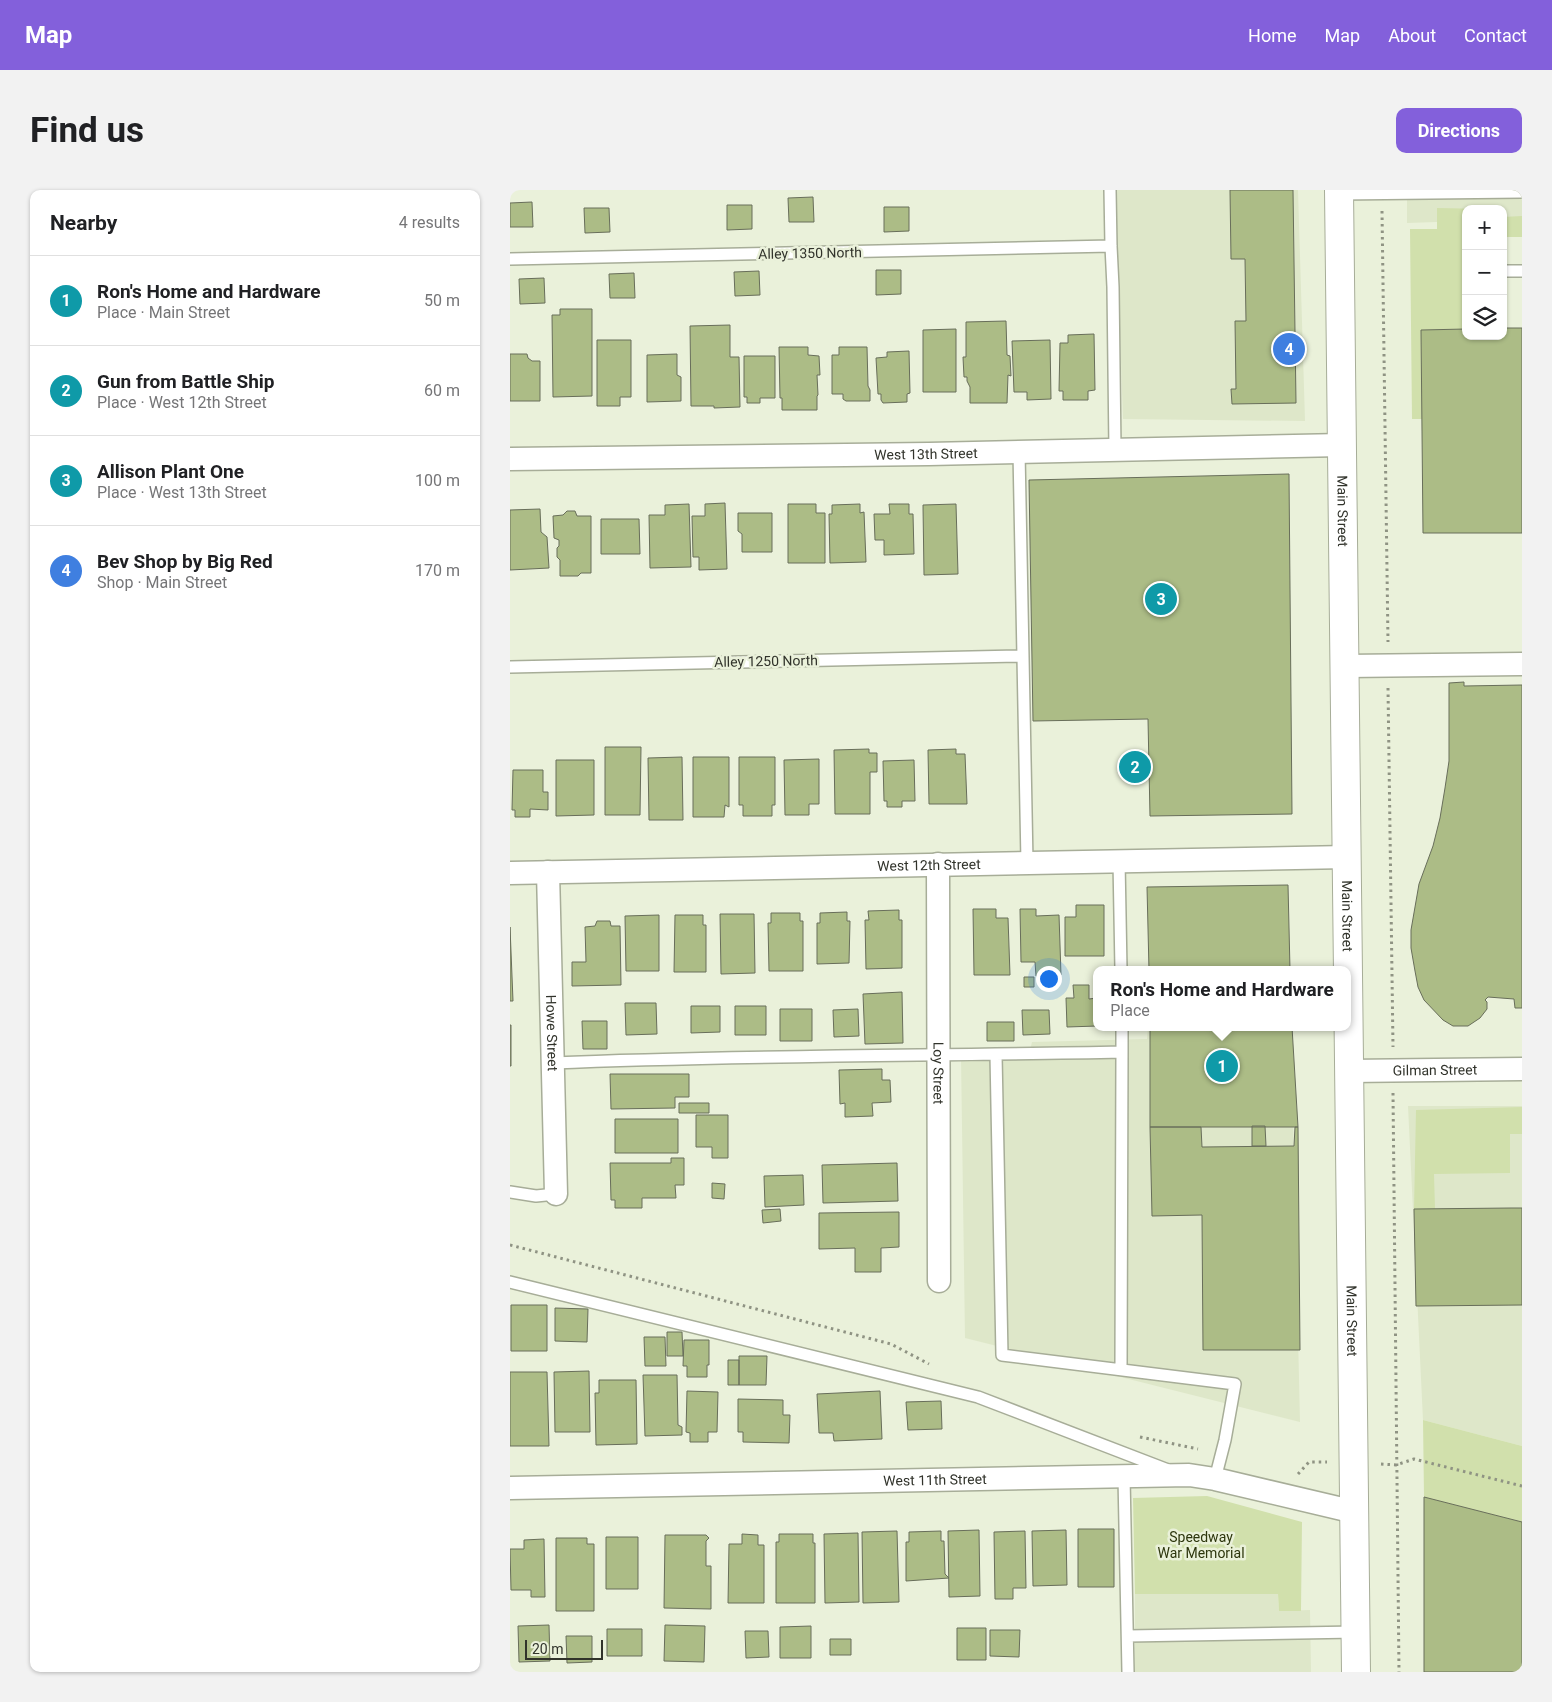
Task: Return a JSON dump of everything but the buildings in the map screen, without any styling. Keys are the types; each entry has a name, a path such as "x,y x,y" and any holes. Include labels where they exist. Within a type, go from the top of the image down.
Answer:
{"street":[{"name":"Main Street","path":"1339,192 1346,666 1348,966"},
{"name":"West 13th Street","path":"510,459 1019,452 1342,445"},
{"path":"1346,666 1522,664"},
{"name":"West 12th Street","path":"510,873 1346,857"},
{"name":"Loy Street","path":"938,864 939,1281"},
{"name":"Howe Street","path":"548,872 556,1194"},
{"name":"Main Street","path":"1348,1031 1356,1672"},
{"name":"Gilman Street","path":"1349,1071 1522,1069"},
{"name":"West 11th Street","path":"510,1488 1182,1475 1215,1479 1355,1512"}],"lane":[{"path":"1110,190 1115,450"},
{"path":"1339,192 1382,194 1467,191 1522,192"},
{"name":"Alley 1350 North","path":"510,259 1111,246"},
{"path":"1507,271 1522,271"},
{"path":"1019,452 1027,862"},
{"name":"Alley 1250 North","path":"510,667 1022,656"},
{"path":"1119,861 1121,966"},
{"path":"1121,1369 1122,1031"},
{"path":"553,1063 657,1058 1122,1052"},
{"path":"996,1055 1002,1355 1235,1384 1215,1479"},
{"path":"510,1192 536,1196 556,1194"},
{"path":"510,1282 978,1397 1182,1475"},
{"path":"1124,1477 1128,1672"},
{"path":"1128,1636 1356,1632"}],"path":[{"path":"1382,194 1399,1672"},
{"path":"510,1246 891,1344 932,1366"},
{"path":"1137,1437 1221,1455"},
{"path":"1298,1474 1309,1462 1354,1462 1396,1465 1414,1459 1522,1486"}],"shaded area":[{"path":"1115,190 1298,190 1305,421 1123,419"},
{"path":"1407,190 1522,190 1522,220 1507,221 1507,205 1462,205 1462,221 1407,223"},
{"path":"1148,1031 1291,1031 1300,1422 965,1338 961,1056 1029,1054 1032,1042 1147,1039"},
{"path":"1408,1106 1522,1106 1522,1446 1423,1420"},
{"path":"1135,1594 1278,1594 1279,1611 1310,1610 1311,1672 1135,1672"}],"green space":[{"path":"1437,208 1462,208 1462,329 1421,330 1422,419 1412,419 1410,229 1437,229"},
{"path":"1522,216 1522,237 1507,237 1507,217"},
{"path":"1522,1107 1522,1134 1510,1134 1510,1173 1434,1174 1435,1209 1414,1209 1416,1110"},
{"path":"1423,1420 1522,1446 1522,1522 1424,1497"},
{"name":"Speedway War Memorial","path":"1207,1496 1302,1522 1301,1611 1279,1611 1278,1594 1135,1594 1133,1498"}],"place":[{"name":"Bev Shop by Big Red","path":"1289,349"},
{"name":"Allison Plant One","path":"1161,599"},
{"name":"Gun from Battle Ship","path":"1135,767"},
{"name":"Ron's Home and Hardware","path":"1222,1066"}]}
